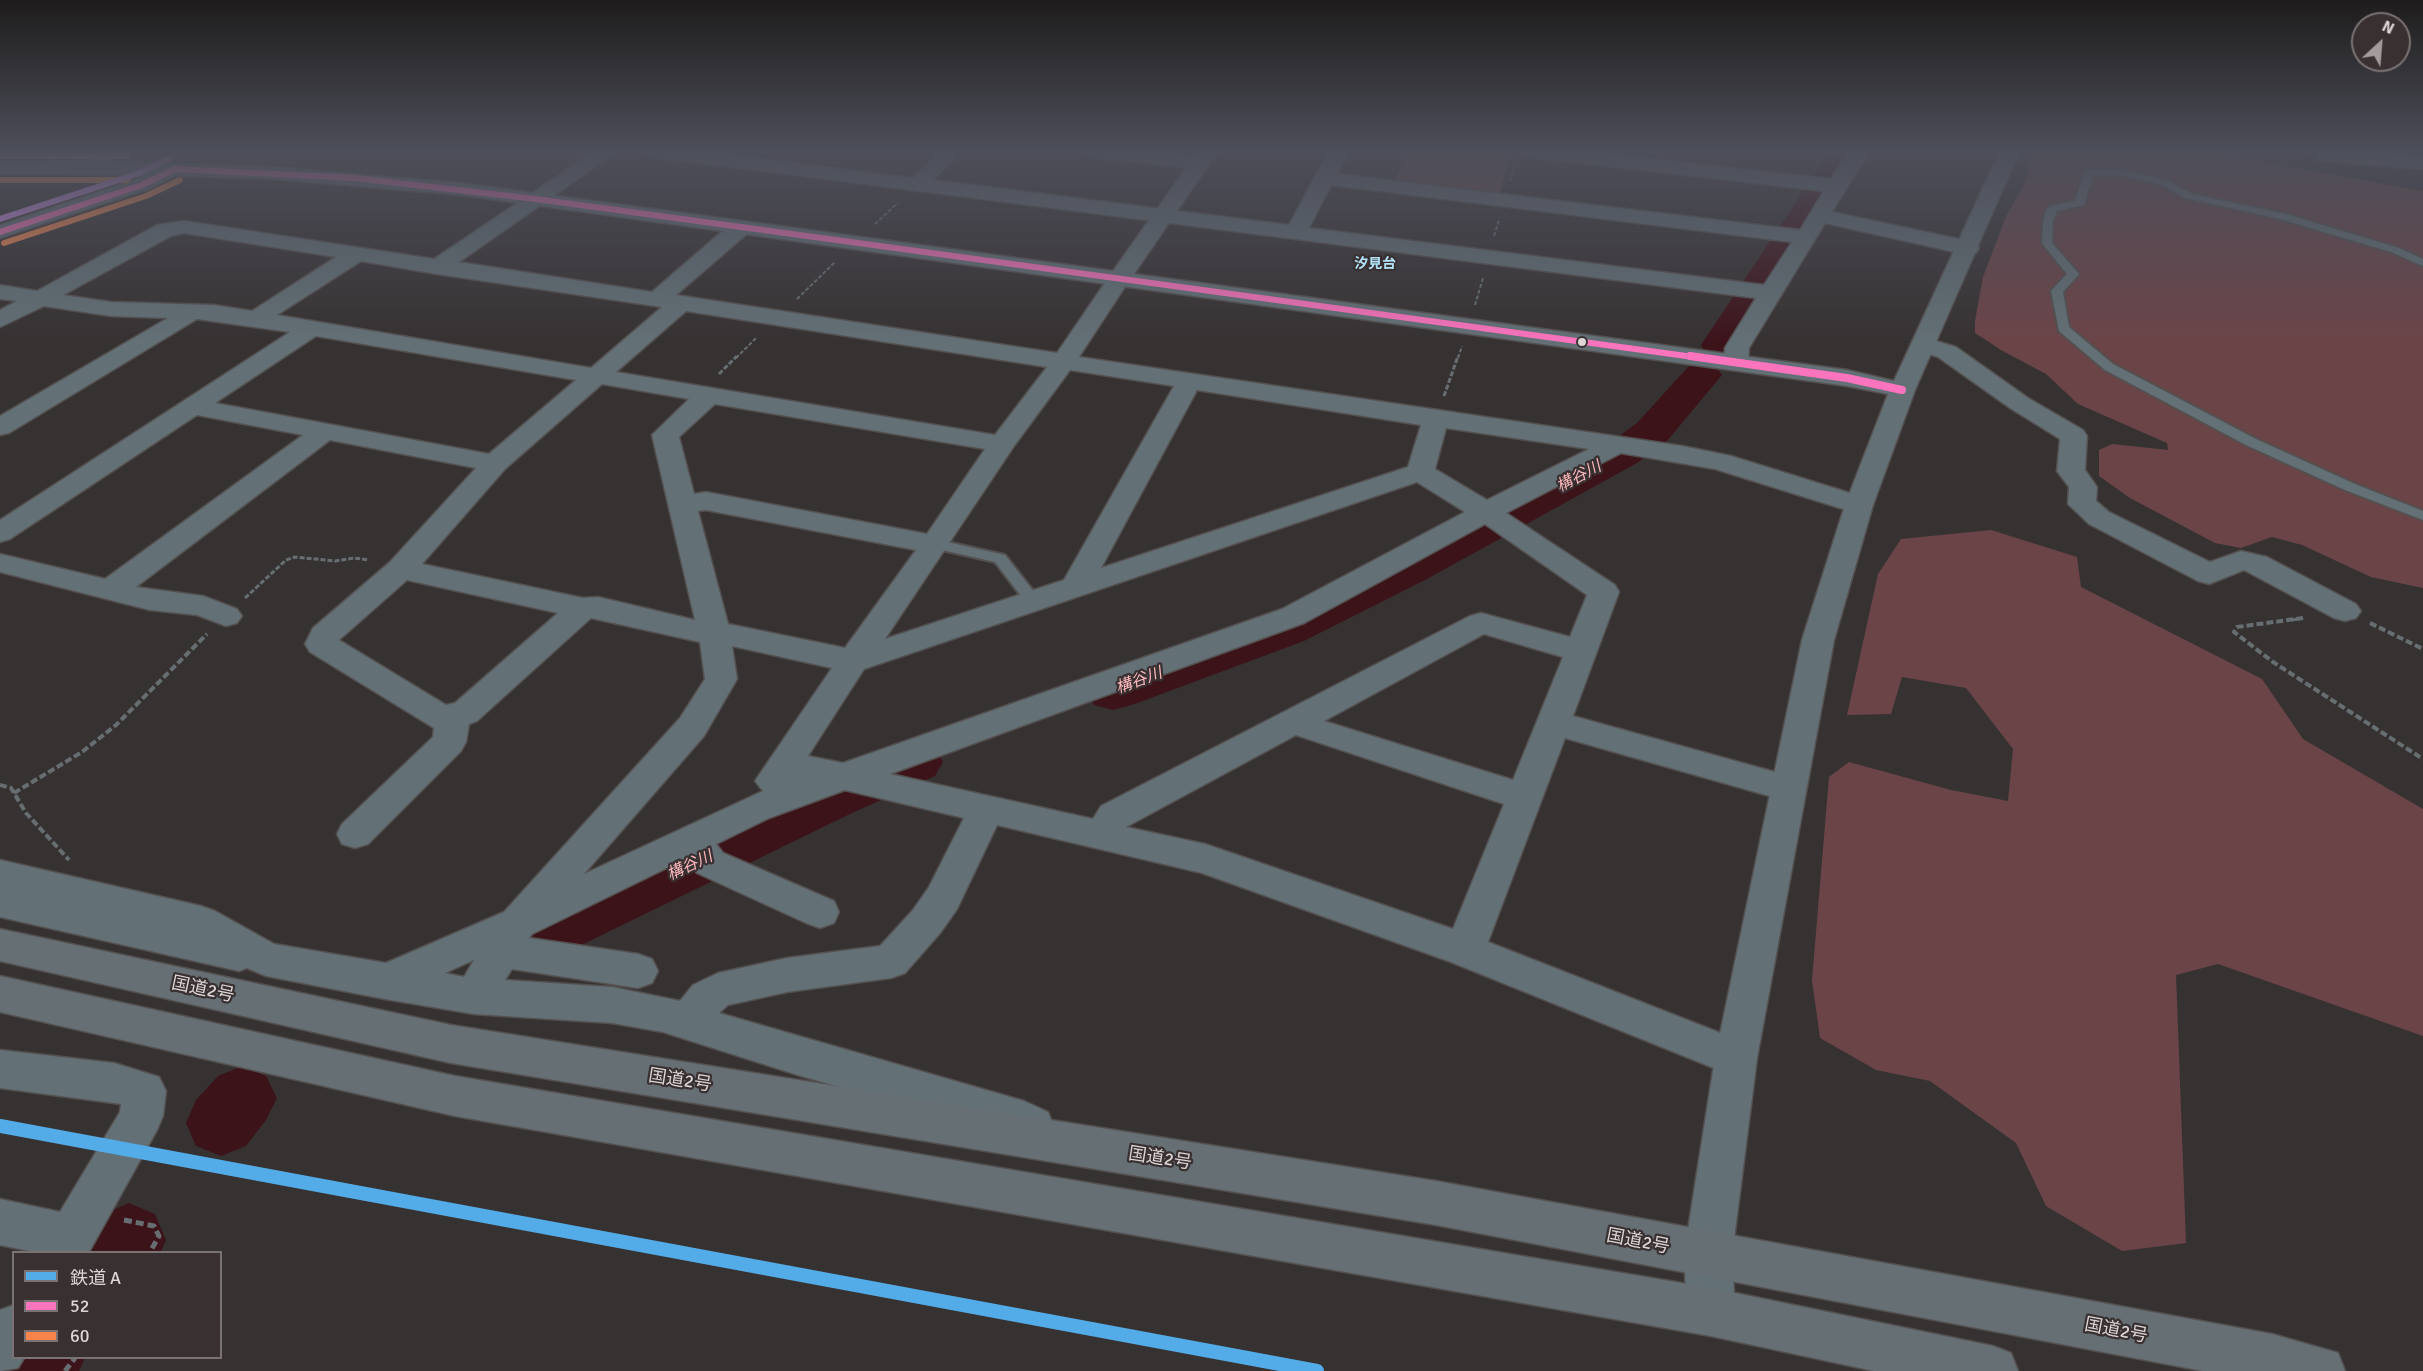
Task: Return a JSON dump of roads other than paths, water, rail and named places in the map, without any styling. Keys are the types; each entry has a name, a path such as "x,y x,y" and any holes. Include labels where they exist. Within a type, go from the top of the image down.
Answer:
{"highway":[{"name":"国道2号","path":"0,945 451,1044 1436,1203 2272,1359 2320,1371"},
{"path":"0,994 455,1096 1711,1312 1993,1371"}],"street":[{"path":"0,232 51,215"},
{"path":"437,267 512,215"},
{"path":"652,215 1847,378 1902,390"},
{"path":"1155,215 1760,292"},
{"path":"1296,232 1305,215"},
{"path":"1630,215 1797,235"},
{"path":"1736,363 1737,348 1760,292 1797,235 1819,215 1968,248"},
{"path":"1711,1312 1708,1255 1736,1058 1818,640 1859,505 1902,390 1982,215"},
{"path":"756,808 784,763 975,487 1002,444 1063,362 1163,216"},
{"path":"0,320 165,230 184,227 1189,382 1628,446 1722,462 1859,505"},
{"path":"583,608 465,713 441,718 321,644 324,636 400,569 495,463 596,376 741,228"},
{"path":"256,319 356,254"},
{"path":"0,292 111,309 191,311 256,319 1002,444"},
{"path":"0,427 181,320 191,311"},
{"path":"0,533 311,329"},
{"path":"1923,344 1947,352 2019,403 2074,436 2071,471 2083,487 2082,504 2099,518 2209,574 2241,560 2256,564 2345,611"},
{"path":"1077,586 1189,382"},
{"path":"474,996 510,937 692,727 721,679 714,632 665,435 705,393"},
{"path":"194,407 495,463"},
{"path":"1420,472 1436,419"},
{"path":"111,590 324,432"},
{"path":"385,982 510,937 700,849 756,808 861,780 1293,616 1494,517 1610,449 1628,446"},
{"path":"400,569 583,608 598,607 700,632 714,632 853,661 1420,472 1494,517 1604,592 1465,950"},
{"path":"683,504 706,501 934,544"},
{"path":"0,563 150,600 203,606 226,616"},
{"path":"1101,836 1114,816 1480,623 1580,651"},
{"path":"355,834 449,742 453,715"},
{"path":"1300,719 1311,729 1524,797"},
{"path":"1555,723 1787,789"},
{"path":"784,763 1205,859 1465,950 1736,1058"},
{"path":"690,1020 707,998 718,990 787,975 891,961 927,921 943,898 987,809"},
{"path":"700,849 820,912"},
{"path":"0,876 201,922 266,959"},
{"path":"0,901 266,959 385,982 474,996 612,1005 690,1020 801,1057 1008,1115 1067,1144"},
{"path":"510,937 638,971"},
{"path":"0,1069 114,1083 144,1091 141,1116 68,1245 0,1222"},
{"path":"0,1350 12,1332"}],"lane":[{"path":"2050,215 2047,243 2073,274 2057,291 2063,328 2109,367 2251,442 2350,487 2423,516"},
{"path":"2277,215 2395,250 2423,263"},
{"path":"934,544 1000,558 1033,601"}],"waterway":[{"name":"構谷川","path":"1720,345 1805,215"},
{"name":"構谷川","path":"1113,692 1286,629 1410,568 1622,454 1652,432 1702,375"},
{"name":"構谷川","path":"543,935 832,798 915,762"},
{"name":"構谷川","path":"221,1123 242,1098"},
{"name":"構谷川","path":"121,1251 129,1240"},
{"name":"構谷川","path":"35,1371 44,1359"}],"rail line":[{"name":"A","path":"0,1126 1317,1371"}],"district":[{"name":"汐見台","path":"1375,264"}]}
